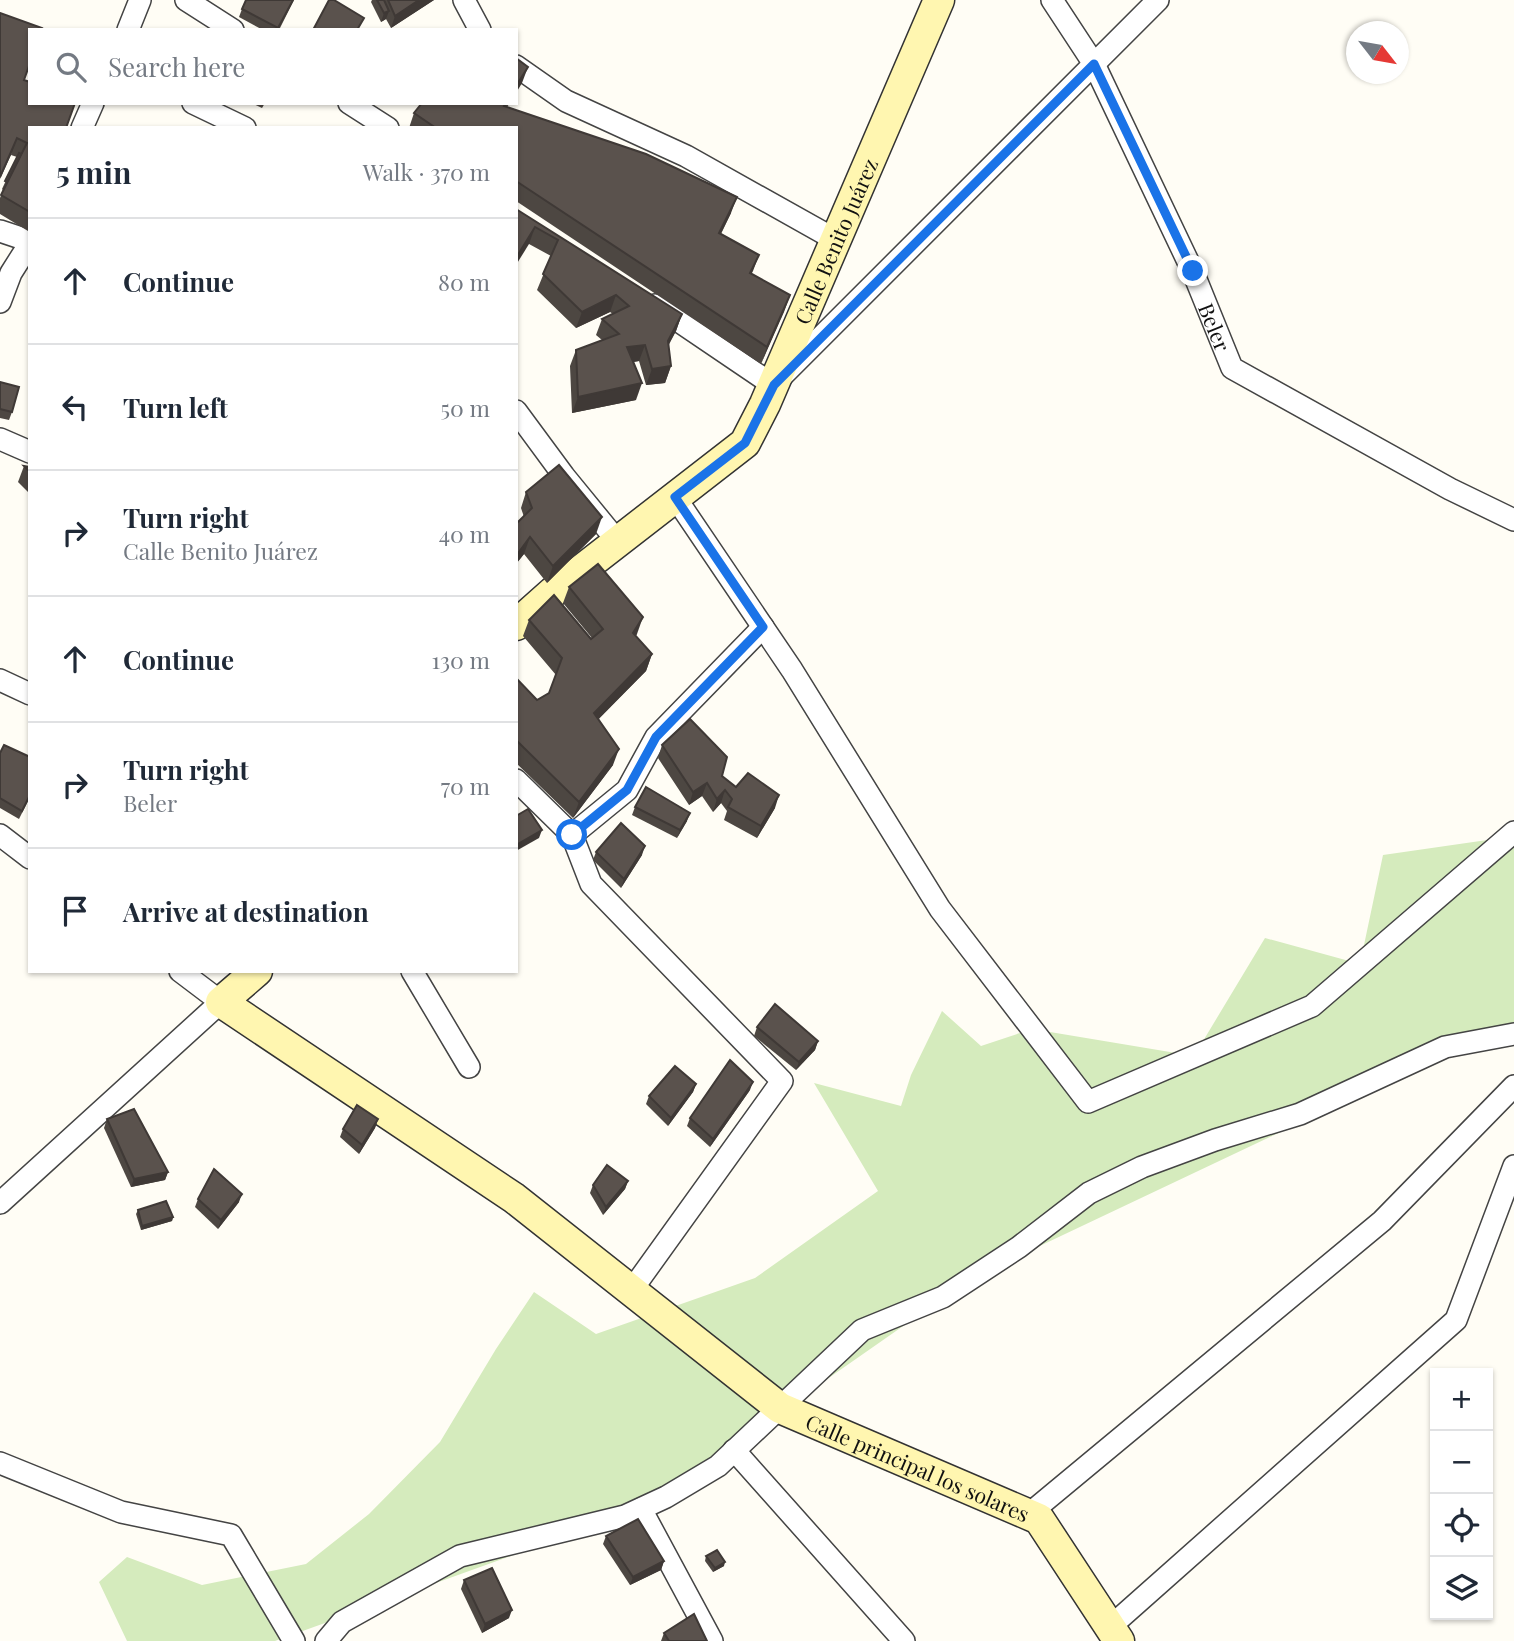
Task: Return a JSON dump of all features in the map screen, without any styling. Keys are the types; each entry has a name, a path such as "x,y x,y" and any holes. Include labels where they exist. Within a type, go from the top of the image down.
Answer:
{"main road":[{"name":"Calle Benito Juárez","path":"518,623 553,592 745,443 774,385 939,0"},
{"path":"221,1002 255,973"},
{"name":"Calle principal los solares","path":"221,1002 514,1198 780,1408 1039,1519 1115,1634"}],"street":[{"path":"129,28 140,0"},
{"path":"186,0 230,28"},
{"path":"464,0 479,28"},
{"name":"Beler","path":"1052,0 1094,64 1193,271 1231,368 1450,489 1514,520"},
{"path":"640,295 774,385 1158,0"},
{"path":"518,67 566,101 686,156 836,240"},
{"path":"83,126 92,105"},
{"path":"197,105 241,126"},
{"path":"352,105 385,126"},
{"path":"0,231 28,241"},
{"path":"0,302 11,273 28,245"},
{"path":"519,422 618,542"},
{"path":"0,439 28,451"},
{"path":"675,497 763,627 940,909 1088,1102 1312,1006 1514,832"},
{"path":"572,835 627,790 656,737 763,627"},
{"path":"0,680 28,693"},
{"path":"518,782 572,835 591,884 782,1081 631,1291"},
{"path":"0,835 28,856"},
{"path":"0,1203 221,1002 183,973"},
{"path":"413,973 469,1067"},
{"path":"326,1641 342,1622 460,1556 625,1516 666,1497 718,1466 862,1330 943,1297 1019,1247 1089,1193 1142,1167 1215,1140 1300,1114 1446,1047 1514,1034"},
{"path":"1029,1514 1382,1222 1514,1086"},
{"path":"1115,1634 1457,1320 1514,1166"},
{"path":"734,1450 905,1641"},
{"path":"0,1463 121,1512 231,1535 294,1641"},
{"path":"640,1509 712,1641"}],"green space":[{"path":"1508,837 1514,839 1514,1043 1471,1042 972,1278 641,1509 275,1641 127,1641 99,1582 127,1557 202,1585 306,1564 369,1514 440,1442 534,1292 596,1334 755,1278 878,1191 814,1083 901,1106 911,1075 942,1011 981,1046 1032,1029 1194,1056 1265,938 1360,964 1383,855"}],"building":[{"path":"246,0 293,0 278,28 242,9"},
{"path":"329,0 334,0 364,18 358,28 314,28"},
{"path":"377,0 384,0 389,11 384,13"},
{"path":"388,0 419,0 395,16"},
{"path":"0,13 42,28 28,28 28,69 24,80 28,81 28,105 74,105 67,126 28,126 28,211 1,195 27,143 17,138 0,177"},
{"path":"518,60 528,67 518,83"},
{"path":"420,105 505,105 646,154 737,197 719,233 759,255 750,273 790,295 767,347 518,182 518,126 433,126 414,113"},
{"path":"19,153 21,154 7,182 5,181"},
{"path":"518,210 682,314 668,341 671,366 652,369 645,345 627,347 642,383 578,397 576,350 619,334 602,319 629,306 616,295 582,312 543,274 558,240 535,227 518,255"},
{"path":"0,382 19,387 12,412 0,409"},
{"path":"559,465 602,517 553,566 530,537 518,553 518,522 532,508 526,492"},
{"path":"598,564 643,617 633,633 652,654 594,713 619,749 579,802 518,742 518,680 537,700 549,693 562,658 529,620 554,595 591,639 603,629 569,587"},
{"path":"690,719 727,757 722,776 736,787 748,773 779,795 761,826 728,807 732,799 725,790 717,799 707,783 693,792 662,745"},
{"path":"4,745 28,756 28,799 22,811 0,798 0,753"},
{"path":"646,787 690,813 680,830 635,807"},
{"path":"528,809 542,830 518,844 518,815"},
{"path":"621,823 645,846 624,879 596,852"},
{"path":"775,1004 818,1041 799,1062 757,1027"},
{"path":"730,1060 753,1082 713,1139 690,1118"},
{"path":"675,1066 696,1084 671,1118 649,1096"},
{"path":"357,1105 378,1119 362,1145 343,1129"},
{"path":"134,1109 168,1172 134,1179 107,1119"},
{"path":"607,1165 628,1181 606,1207 593,1185"},
{"path":"214,1169 242,1194 221,1220 198,1199"},
{"path":"166,1201 173,1217 142,1226 138,1210"},
{"path":"638,1519 664,1561 633,1577 606,1536"},
{"path":"717,1550 725,1562 715,1568 706,1556"},
{"path":"492,1568 512,1610 485,1624 464,1580"},
{"path":"694,1614 707,1641 669,1641 664,1633"}],"route":[{"path":"572,835 627,790 656,737 763,627 675,497 745,443 774,385 1094,64 1193,271"}]}
